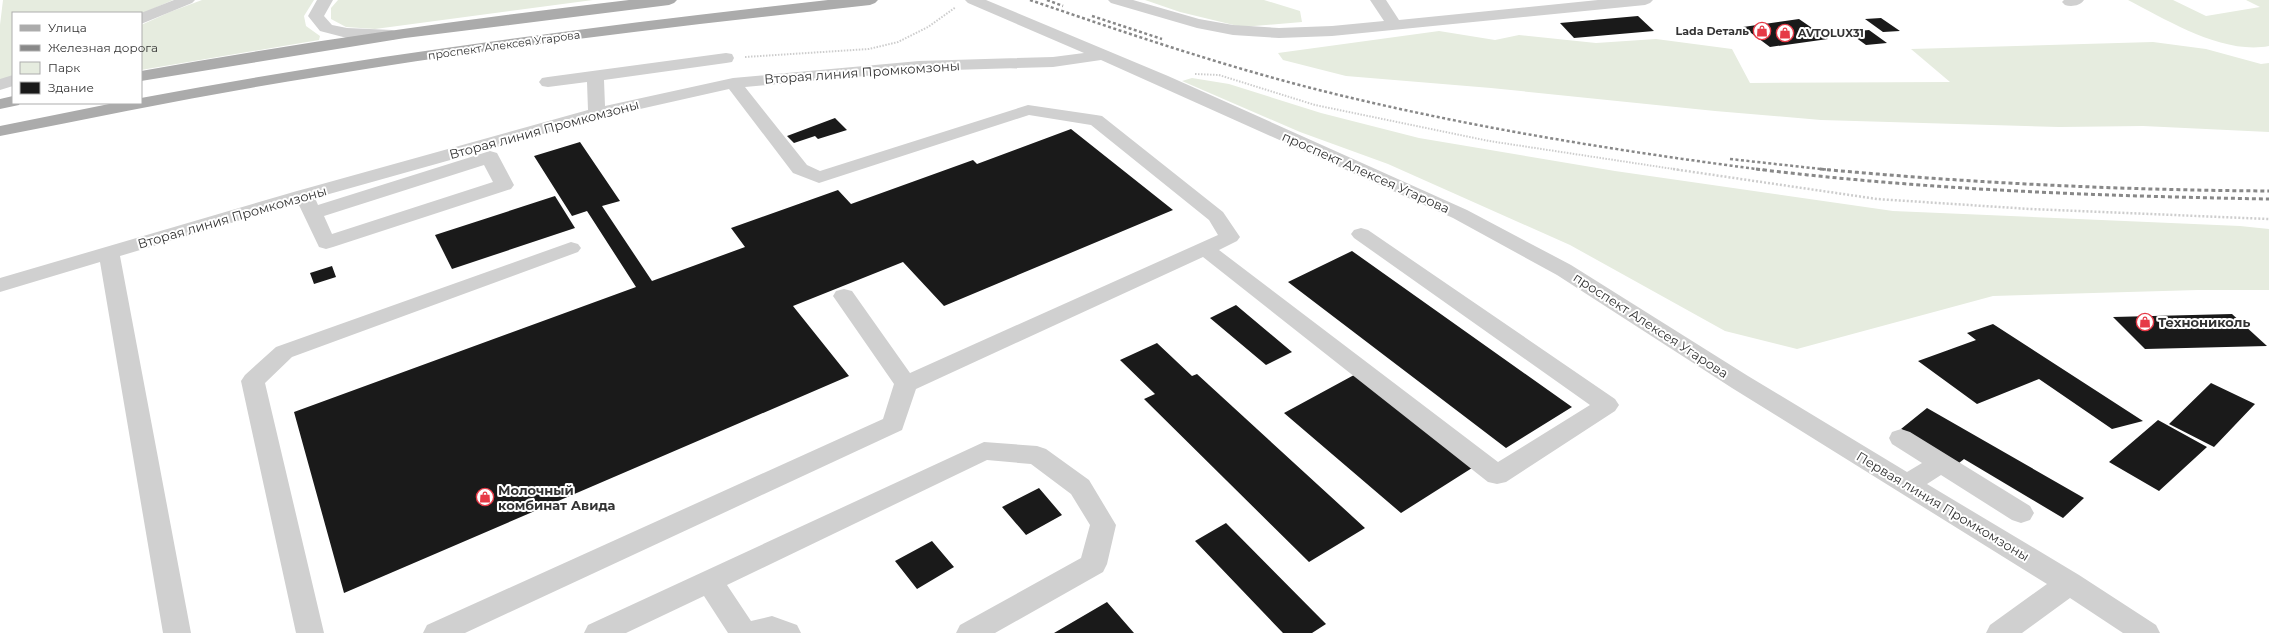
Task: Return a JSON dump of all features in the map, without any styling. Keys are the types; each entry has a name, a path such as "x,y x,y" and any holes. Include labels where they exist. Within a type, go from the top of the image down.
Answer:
{"main road":[{"name":"проспект Алексея Угарова","path":"142,76 230,60 392,35 669,0"},
{"name":"проспект Алексея Угарова","path":"142,103 348,67 535,40 866,0"},
{"path":"0,104 12,101"},
{"name":"проспект Алексея Угарова","path":"0,131 136,104"}],"street":[{"path":"142,19 187,0"},
{"path":"326,0 316,16 326,28 347,34 392,35"},
{"path":"1116,0 1169,16 1234,30 1280,33 1332,31 1395,25 1539,5 1584,7 1645,0"},
{"path":"1378,0 1395,25"},
{"path":"1584,7 1611,0"},
{"name":"проспект Алексея Угарова","path":"967,2 1103,55 1162,80 1460,214 1564,270 1740,382"},
{"name":"Вторая линия Промкомзоны","path":"0,285 304,195 596,113 733,83 911,67 1053,62 1103,55"},
{"path":"548,82 726,58"},
{"path":"610,88 633,81 692,74 703,90"},
{"path":"595,75 596,113"},
{"path":"0,85 12,80"},
{"path":"437,633 893,424 906,384 1230,237 1216,216 1096,120 1028,110 819,177 800,169 733,83"},
{"path":"304,195 326,243 504,185 490,157 313,213"},
{"path":"1205,249 1497,475 1607,405 1361,234"},
{"path":"310,633 253,381 284,352 571,248"},
{"path":"109,253 177,633"},
{"path":"844,296 906,384"},
{"name":"Первая линия Промкомзоны","path":"1740,382 2069,583 2146,633"},
{"path":"1901,438 2021,514"},
{"path":"598,633 984,451 1037,455 1080,487 1103,525 1093,564 970,633"},
{"path":"1907,484 1941,463"},
{"path":"709,580 743,633"},
{"path":"2000,633 2069,583"},
{"path":"749,633 772,628 787,633"}],"path":[{"path":"726,58 869,49 898,42 928,27 967,2"},
{"path":"1162,80 1184,74 1218,76 1316,105 1489,141 1877,199 2030,209 2157,212 2269,220"}],"green space":[{"path":"3,0 173,0 142,14 142,12 12,12 12,76 0,82 0,25"},
{"path":"202,0 314,0 304,16 306,26 320,36 319,40 142,70 142,25"},
{"path":"338,0 593,0 375,29 346,27 331,19 331,8"},
{"path":"1145,0 1264,0 1300,11 1302,22 1242,27 1180,12"},
{"path":"2128,0 2173,0 2206,16 2260,7 2246,0 2269,0 2269,46 2251,47 2214,41 2178,26"},
{"path":"1439,31 1495,40 1519,35 1596,43 1656,39 1732,49 1750,83 1950,82 1911,49 2153,42 2206,49 2261,64 2269,63 2269,132 2143,126 2059,127 1821,120 1715,111 1491,88 1346,76 1283,60 1278,53"},
{"path":"1192,78 1229,84 1321,113 1419,138 1615,171 1893,211 2240,226 2269,229 2269,290 2198,290 1993,296 1797,349 1725,331 1570,245 1388,164 1300,132 1182,81"}],"building":[{"path":"1638,16 1654,31 1574,38 1560,23"},
{"path":"1881,18 1900,31 1883,32 1865,19"},
{"name":"AVTOLUX31","path":"1799,19 1828,39 1770,47 1743,27"},
{"path":"1869,30 1887,43 1866,45 1848,32"},
{"path":"835,118 847,130 818,139 815,136 794,143 787,136"},
{"path":"1071,129 1173,210 944,306 903,262 793,306 849,376 344,593 294,412 636,287 587,211 572,216 534,156 580,142 620,201 602,206 652,281 745,247 731,228 838,190 851,204 973,160 977,164"},
{"path":"555,196 575,228 452,269 435,235"},
{"path":"1352,251 1572,407 1506,448 1288,282"},
{"path":"332,266 336,277 314,284 310,273"},
{"path":"1236,305 1292,352 1266,365 1210,318"},
{"path":"2232,314 2267,346 2145,349 2113,317"},
{"path":"1993,324 2143,421 2112,429 2039,379 1977,404 1918,361 1976,340 1967,333"},
{"path":"1157,343 1192,376 1197,374 1365,528 1309,562 1144,399 1155,394 1120,360"},
{"path":"1354,375 1472,468 1401,513 1284,413"},
{"path":"2211,383 2255,404 2214,447 2169,424"},
{"path":"1927,408 2084,498 2063,518 1964,459 1959,463 1901,429"},
{"path":"2158,420 2207,447 2159,491 2109,462"},
{"path":"1039,488 1062,515 1026,535 1002,507"},
{"path":"1226,523 1326,624 1312,633 1283,633 1195,541"},
{"path":"932,541 954,567 917,589 895,561"},
{"path":"1107,602 1134,633 1054,633"}],"railway":[{"path":"1030,0 1217,62 1385,106 1546,138 1760,169"},
{"path":"1047,0 1063,6"},
{"path":"1092,16 1162,39"},
{"path":"1730,159 1825,169"},
{"path":"1760,169 1884,182 2012,191 2269,199"},
{"path":"1760,169 1764,170"},
{"path":"1820,169 1825,169"},
{"path":"1825,169 2044,185 2269,191"},
{"path":"1825,169 1830,170"}],"place":[{"name":"Lada Dеталь","path":"1762,31"},
{"name":"AVTOLUX31","path":"1785,33"},
{"name":"Технониколь","path":"2145,322"},
{"name":"Молочный комбинат Авида","path":"485,497"}]}
